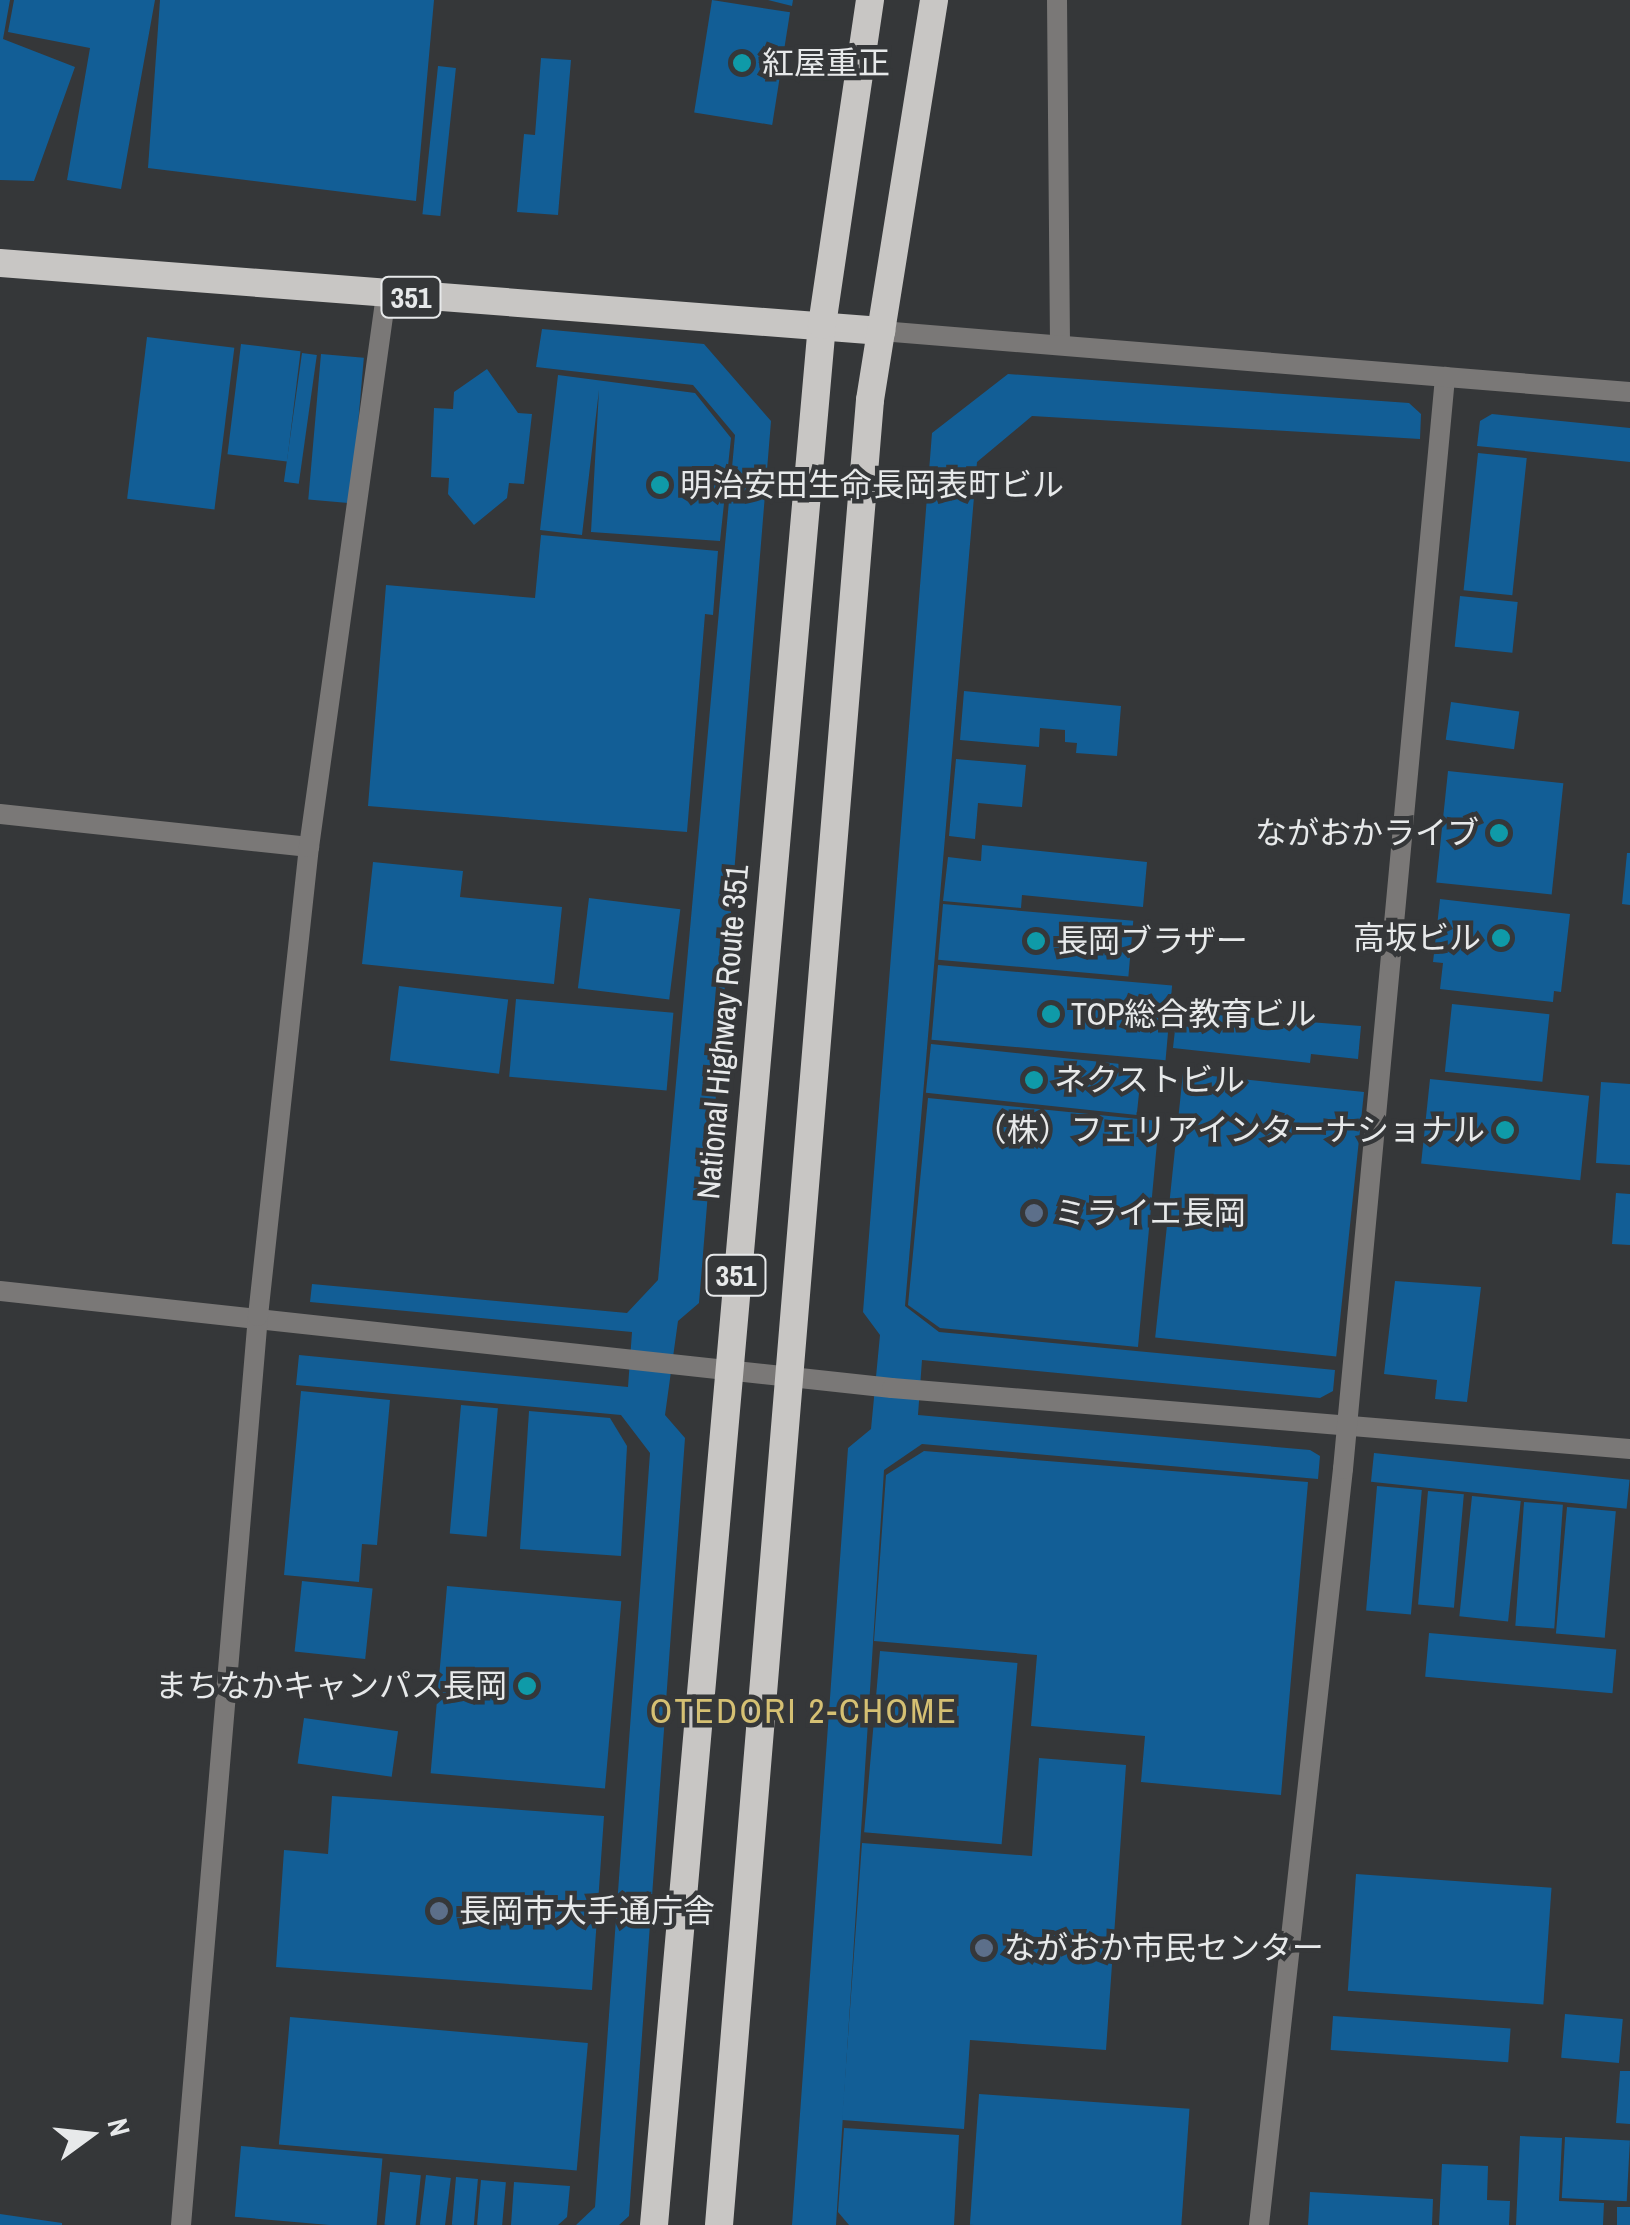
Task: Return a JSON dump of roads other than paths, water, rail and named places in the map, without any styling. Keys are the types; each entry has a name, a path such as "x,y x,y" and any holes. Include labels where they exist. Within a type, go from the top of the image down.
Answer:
{"highway":[{"name":"National Highway Route 351","path":"654,2225 822,324 870,0"},
{"name":"351","path":"719,2225 870,400 934,0"},
{"name":"351","path":"0,263 881,330"}],"street":[{"path":"1057,0 1060,342"},
{"path":"181,2225 258,1316 309,847 386,295"},
{"path":"881,330 1630,392"},
{"path":"1258,2225 1344,1427 1445,377"},
{"path":"0,814 309,847"},
{"path":"0,1291 258,1316 728,1371 1630,1449"}],"place":[{"name":"紅屋重正","path":"742,63"},
{"name":"明治安田生命長岡表町ビル","path":"660,485"},
{"name":"ながおかライブ","path":"1499,833"},
{"name":"高坂ビル","path":"1501,938"},
{"name":"長岡ブラザー","path":"1036,941"},
{"name":"TOP総合教育ビル","path":"1051,1014"},
{"name":"ネクストビル","path":"1034,1080"},
{"name":"（株）フェリアインターナショナル","path":"1505,1130"},
{"name":"ミライエ長岡","path":"1034,1213"},
{"name":"まちなかキャンパス長岡","path":"527,1686"},
{"name":"長岡市大手通庁舎","path":"439,1911"},
{"name":"ながおか市民センター","path":"984,1948"}],"district":[{"name":"OTEDORI 2-CHOME","path":"804,1711"}]}
